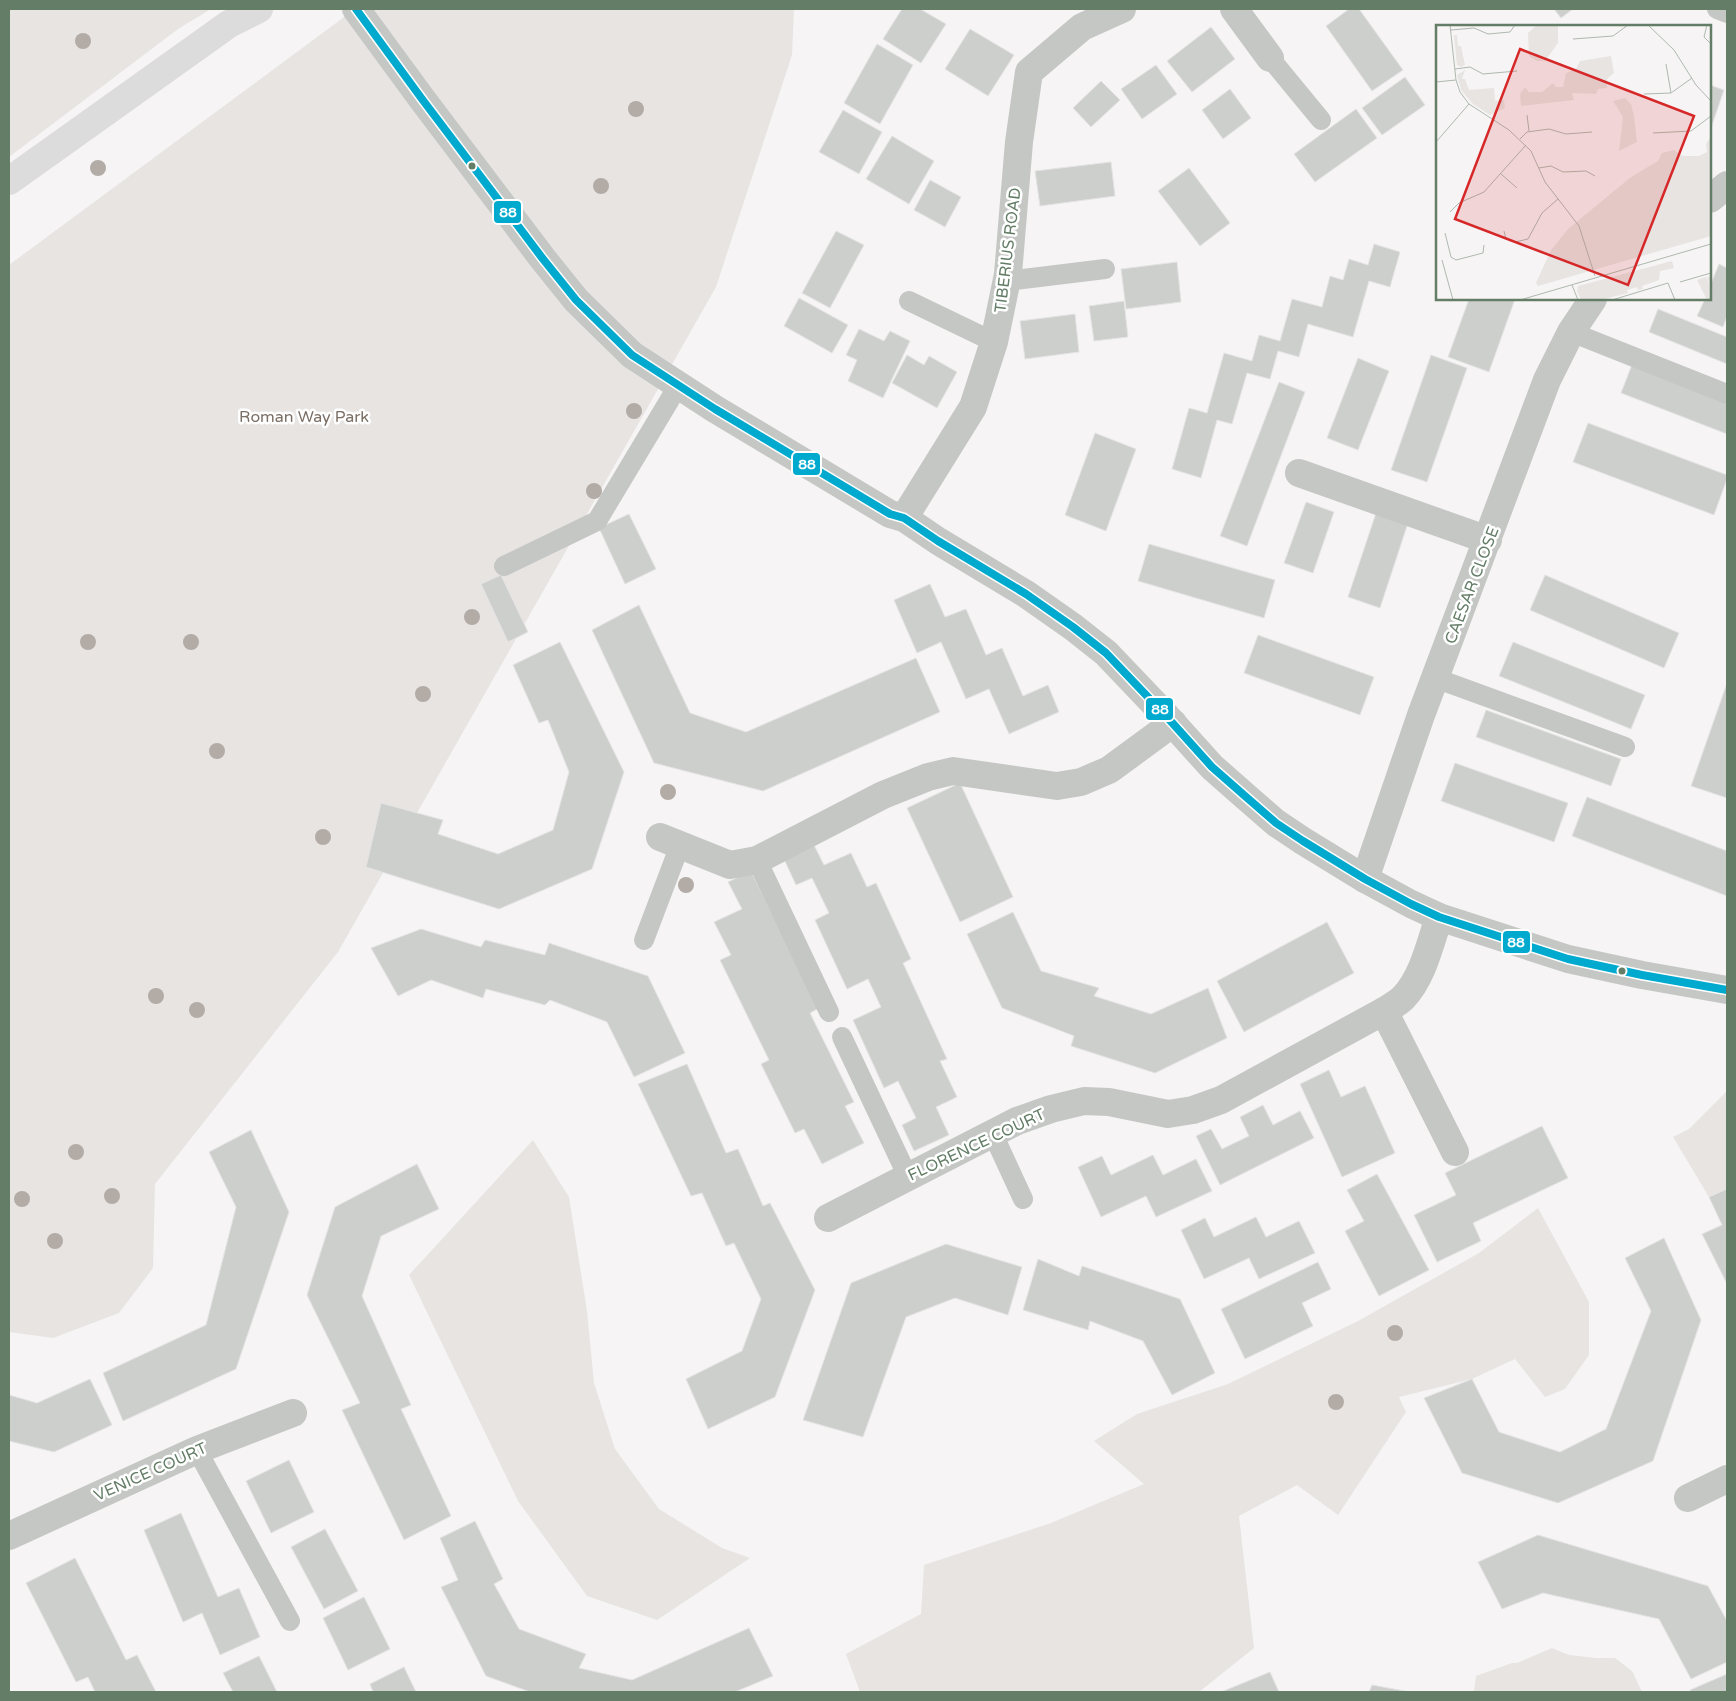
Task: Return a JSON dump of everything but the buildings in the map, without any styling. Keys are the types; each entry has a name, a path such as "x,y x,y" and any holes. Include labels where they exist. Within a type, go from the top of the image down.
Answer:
{"street":[{"path":"9,181 229,24 259,9"},
{"path":"356,9 422,99 576,300 632,355 678,386 890,514 904,518 938,541 1026,594 1073,627 1106,653 1212,767 1276,823 1365,879 1410,904 1439,917 1568,959 1642,975 1727,990"},
{"name":"TIBERIUS ROAD","path":"904,518 973,407 994,342 1007,281 1019,142 1029,72 1082,27 1122,9"},
{"path":"1234,9 1270,58"},
{"path":"1711,198 1727,185"},
{"name":"CAESAR CLOSE","path":"1365,879 1435,678 1547,380 1572,332 1592,300"},
{"path":"1299,473 1488,540"},
{"path":"670,841 730,864 757,860 883,795 928,777 954,771 1057,786 1080,782 1109,770 1173,723"},
{"name":"FLORENCE COURT","path":"828,1218 1017,1122 1051,1109 1084,1101 1109,1102 1168,1114 1193,1110 1220,1100 1402,1000 1414,984 1425,960 1439,917"},
{"path":"1384,1011 1455,1152"},
{"name":"VENICE COURT","path":"9,1536 197,1450 293,1413"},
{"path":"1688,1498 1727,1479"}],"lane":[{"path":"1717,9 1727,13"},
{"path":"1270,58 1321,120"},
{"path":"1007,281 1105,268"},
{"path":"909,301 994,342"},
{"path":"1572,332 1727,394"},
{"path":"504,566 596,521 678,386"},
{"path":"1435,678 1625,747"},
{"path":"644,940 670,841"},
{"path":"757,860 829,1012"},
{"path":"842,1037 908,1177"},
{"path":"993,1134 1023,1199"},
{"path":"197,1450 290,1621"}],"green space":[{"path":"9,9 211,9 178,29 9,157"},
{"name":"Roman Way Park","path":"355,9 794,9 792,55 716,287 338,952 155,1184 153,1268 119,1313 53,1338 9,1332 9,265"},
{"path":"1727,1091 1727,1189 1709,1197 1673,1137 1689,1129"},
{"path":"533,1140 569,1197 587,1311 594,1383 615,1449 659,1509 722,1548 750,1558 657,1620 587,1596 518,1501 409,1275"},
{"path":"1538,1208 1589,1302 1589,1355 1565,1389 1545,1397 1515,1359 1472,1379 1399,1397 1406,1412 1338,1515 1297,1485 1239,1516 1254,1648 1199,1692 860,1692 846,1654 921,1614 924,1565 1051,1523 1144,1484 1094,1441 1137,1414 1228,1384 1358,1321 1479,1253"},
{"path":"1552,1648 1569,1655 1615,1658 1632,1671 1642,1692 1474,1692 1476,1676 1512,1663 1517,1663"}],"transit line":[{"name":"88","path":"356,9 543,259 576,300 632,355 715,409 890,514 904,518 938,541 1026,594 1073,627 1106,653 1212,767 1276,823 1365,879 1439,917 1568,959 1642,975 1727,990"}]}
